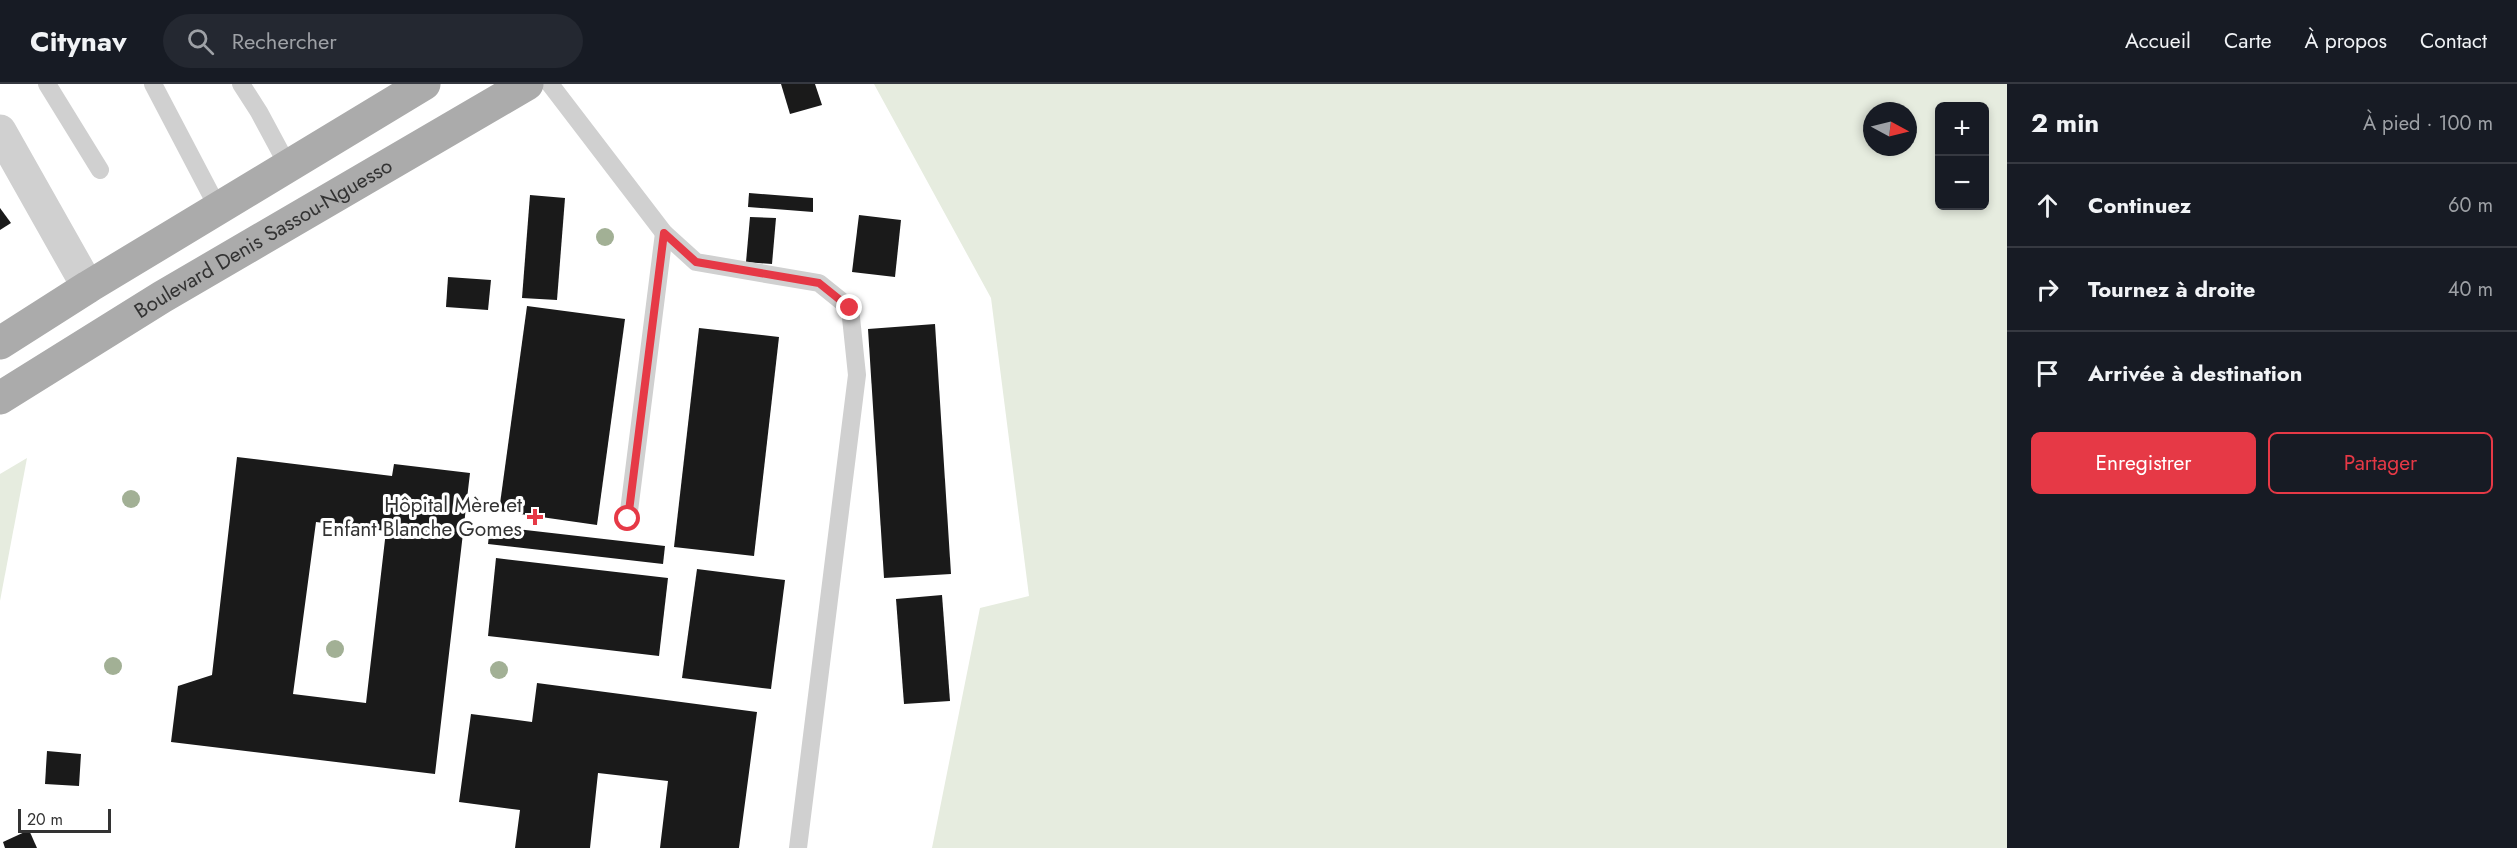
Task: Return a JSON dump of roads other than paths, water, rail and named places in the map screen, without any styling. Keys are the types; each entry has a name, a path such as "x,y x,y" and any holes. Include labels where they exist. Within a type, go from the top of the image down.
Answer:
{"main road":[{"path":"0,343 88,286 424,84"},
{"name":"Boulevard Denis Sassou-Nguesso","path":"0,398 162,297 527,84"}],"street":[{"path":"0,131 88,286"}],"lane":[{"path":"46,84 100,170"},
{"path":"153,84 218,208"},
{"path":"241,84 288,166"},
{"path":"550,84 664,233 696,262 819,283 850,308 857,375 798,848"},
{"path":"628,519 664,233"}],"place":[{"name":"Hôpital Mère et Enfant Blanche Gomes","path":"535,517"}]}
